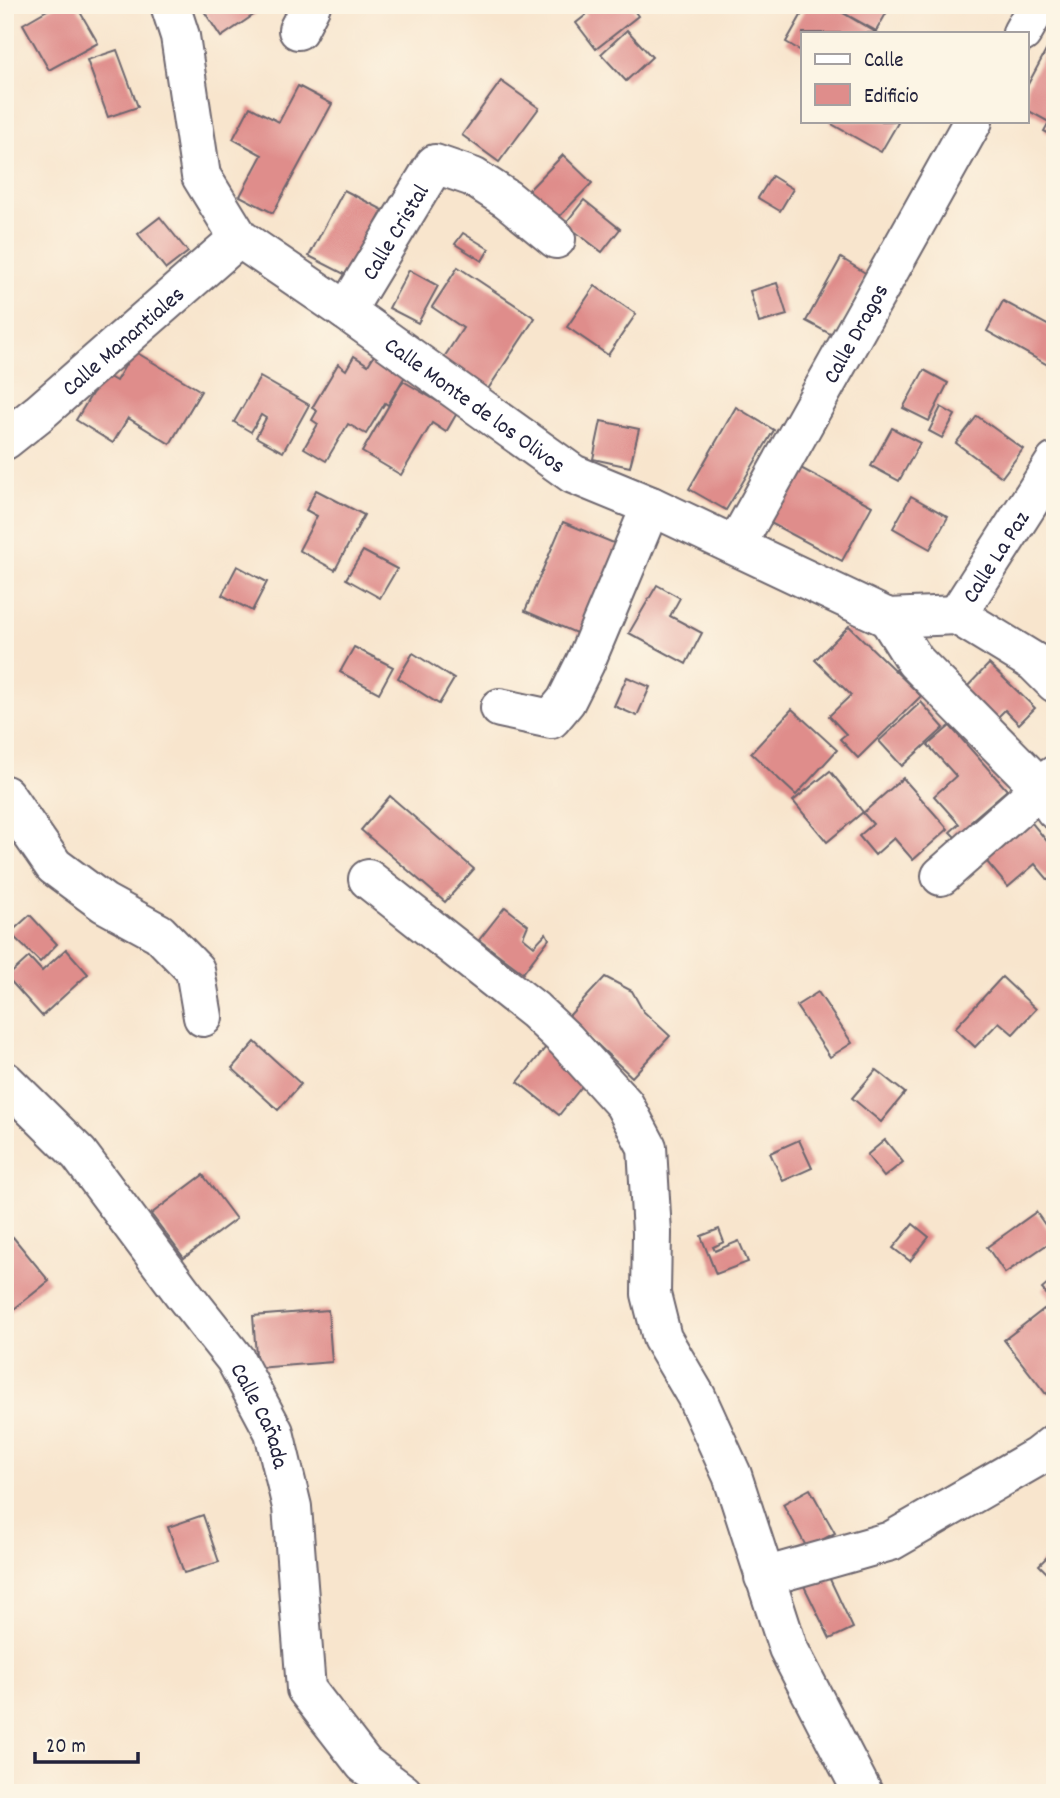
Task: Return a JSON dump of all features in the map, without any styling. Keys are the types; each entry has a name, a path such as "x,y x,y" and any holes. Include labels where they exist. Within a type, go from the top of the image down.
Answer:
{"street":[{"name":"Calle Monte de los Olivos","path":"170,5 180,36 201,176 239,238 346,311 573,474 736,545 888,618 957,615"},
{"path":"1023,32 1038,5"},
{"name":"Calle Dragos","path":"736,545 972,122"},
{"name":"Calle Cristal","path":"346,311 435,164 473,177 507,199 556,239"},
{"name":"Calle Manantiales","path":"5,440 239,238"},
{"name":"Calle La Paz","path":"957,615 1055,462"},
{"path":"500,708 551,719 566,701 585,663 650,506"},
{"path":"957,615 1034,662 1055,683"},
{"path":"888,618 915,661 1050,791 941,876"},
{"path":"5,795 54,866 104,903 159,933 195,970 203,1017"},
{"path":"368,879 534,1010 566,1040 624,1104 647,1147 652,1233 651,1294 662,1338 696,1396 732,1475 788,1648 863,1793"},
{"name":"Calle Cañada","path":"5,1081 79,1154 138,1235 235,1359 274,1432 292,1507 306,1689 364,1764 403,1793"},
{"path":"765,1577 891,1541 1038,1457 1055,1443"}],"building":[{"path":"56,5 76,5 98,43 49,70 23,24"},
{"path":"200,5 258,5 261,10 221,37"},
{"path":"579,5 630,5 638,16 596,49 576,23 586,15"},
{"path":"807,5 891,5 876,31 836,9 875,32 801,32 801,51 786,42"},
{"path":"627,30 652,57 626,81 601,54"},
{"path":"1055,34 1055,137 1044,131 1049,122 1028,111 1028,84"},
{"path":"117,50 138,107 108,117 87,60"},
{"path":"501,81 539,108 499,162 462,135"},
{"path":"298,86 332,104 273,213 240,196 262,155 233,139 250,107 279,122"},
{"path":"831,122 898,122 881,152"},
{"path":"563,155 592,183 553,223 524,195"},
{"path":"772,176 793,189 780,211 758,198"},
{"path":"344,190 383,210 348,276 309,256"},
{"path":"584,200 620,229 602,252 565,224"},
{"path":"160,217 188,252 166,269 138,234"},
{"path":"463,233 489,249 482,261 455,244"},
{"path":"841,258 867,274 832,335 806,321"},
{"path":"458,267 535,318 486,392 441,362 463,328 432,307"},
{"path":"409,270 438,286 418,323 389,308"},
{"path":"777,283 787,315 759,323 750,291"},
{"path":"595,286 636,314 608,355 567,327"},
{"path":"1003,301 1055,329 1055,369 987,331"},
{"path":"134,351 201,391 170,444 128,418 113,443 76,420 104,374 116,381"},
{"path":"376,352 394,363 391,368 405,376 388,405 385,403 366,434 348,424 326,461 304,448 318,424 312,420 317,411 312,408 338,364 346,370 354,356 368,365"},
{"path":"924,370 948,383 929,421 903,408"},
{"path":"260,377 309,405 283,452 256,437 266,418 261,415 251,432 234,422"},
{"path":"403,381 457,413 446,432 432,423 401,475 362,452"},
{"path":"736,407 774,430 726,510 689,489"},
{"path":"941,407 955,415 942,438 929,431"},
{"path":"977,416 1023,449 1002,477 956,443"},
{"path":"601,421 639,429 630,467 593,459"},
{"path":"892,428 920,443 899,481 871,466"},
{"path":"795,465 872,506 842,561 765,520"},
{"path":"316,490 364,515 335,570 299,550 317,516 306,510"},
{"path":"911,496 948,517 930,549 893,528"},
{"path":"563,522 621,546 583,636 525,611"},
{"path":"363,551 397,569 380,598 346,579"},
{"path":"237,566 267,582 252,611 222,595"},
{"path":"657,585 680,598 670,616 702,633 686,664 629,633"},
{"path":"849,626 921,696 858,758 840,739 846,734 829,716 851,695 815,660"},
{"path":"354,647 393,667 379,693 340,672"},
{"path":"413,653 454,679 439,704 398,678"},
{"path":"989,664 1035,708 1019,724 1005,710 993,722 962,692"},
{"path":"627,677 650,687 637,716 614,706"},
{"path":"921,702 944,728 902,766 879,741"},
{"path":"792,709 837,750 796,795 751,753"},
{"path":"950,726 1007,790 971,821 978,830 962,844 950,832 959,824 934,796 956,776 928,745"},
{"path":"830,771 863,812 827,842 793,801"},
{"path":"903,778 948,829 913,860 894,838 875,855 859,836 873,824 863,813"},
{"path":"390,796 474,869 445,902 361,830"},
{"path":"1023,812 1055,851 1055,888 1035,864 1008,887 977,850"},
{"path":"505,907 528,925 523,937 534,946 546,933 549,939 523,973 479,940"},
{"path":"30,915 57,944 40,962 10,933"},
{"path":"66,949 88,974 42,1016 7,977 29,957 42,971"},
{"path":"605,977 632,991 643,1011 670,1036 632,1077 568,1017"},
{"path":"1002,977 1036,1009 1013,1034 999,1022 975,1047 955,1028"},
{"path":"818,992 852,1043 830,1057 796,1006"},
{"path":"255,1042 301,1084 278,1110 232,1068"},
{"path":"546,1047 587,1080 559,1115 518,1082"},
{"path":"876,1070 905,1093 881,1122 852,1098"},
{"path":"799,1140 812,1168 783,1181 770,1153"},
{"path":"885,1140 903,1162 884,1177 867,1155"},
{"path":"203,1175 236,1219 184,1258 151,1214"},
{"path":"1036,1212 1055,1239 1005,1273 987,1247"},
{"path":"913,1224 929,1237 910,1261 893,1248"},
{"path":"719,1229 724,1242 713,1247 715,1251 739,1241 748,1262 716,1274 701,1236"},
{"path":"13,1237 49,1281 9,1313 5,1308 5,1243"},
{"path":"1055,1278 1055,1304 1042,1289"},
{"path":"1044,1309 1055,1322 1055,1386 1046,1394 1004,1340"},
{"path":"328,1310 332,1362 257,1368 253,1316"},
{"path":"810,1489 835,1533 807,1548 783,1504"},
{"path":"203,1515 219,1562 184,1573 168,1527"},
{"path":"1055,1549 1055,1581 1039,1565"},
{"path":"828,1575 853,1628 830,1639 804,1586"}]}
